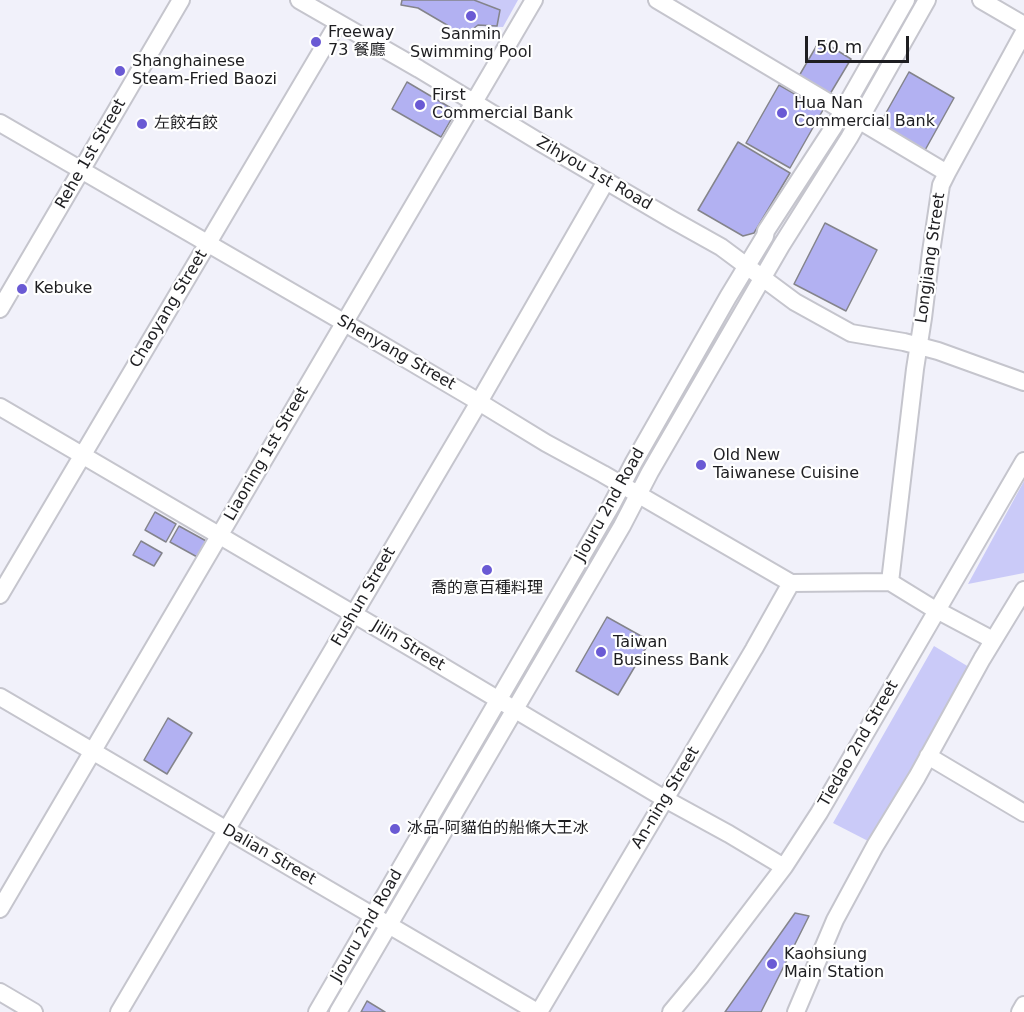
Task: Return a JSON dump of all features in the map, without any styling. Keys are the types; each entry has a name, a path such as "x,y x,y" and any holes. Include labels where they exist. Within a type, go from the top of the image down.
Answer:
{"street":[{"name":"Rehe 1st Street","path":"0,309 181,0"},
{"name":"Zihyou 1st Road","path":"299,0 721,247 795,302 851,333 904,342 938,351 1024,382"},
{"name":"Liaoning 1st Street","path":"0,909 534,0"},
{"name":"Longjiang Street","path":"657,0 947,173 941,185 915,369 890,582"},
{"name":"Jiouru 2nd Road","path":"317,1012 498,701 766,231 843,111 906,0"},
{"name":"Jiouru 2nd Road","path":"338,1012 622,526 762,278 859,121 927,0"},
{"path":"981,0 1024,26"},
{"name":"Chaoyang Street","path":"0,595 338,23"},
{"path":"947,173 1024,32"},
{"name":"Shenyang Street","path":"2,131 81,171 791,584"},
{"name":"Fushun Street","path":"119,1012 479,402 606,181"},
{"name":"Jilin Street","path":"0,407 664,799 784,867"},
{"name":"Tiedao 2nd Street","path":"671,1012 784,867 819,813 1024,461"},
{"path":"791,584 890,582 937,611 993,640"},
{"name":"An-ning Street","path":"538,1012 791,584"},
{"path":"796,1012 835,920 875,846 1024,590"},
{"name":"Dalian Street","path":"0,697 538,1012"},
{"path":"928,756 1024,813"},
{"path":"0,992 34,1012"},
{"path":"1020,1012 1024,1005"}],"shaded area":[{"name":"Sanmin Swimming Pool","path":"402,0 518,0 503,27 447,25 418,8 401,5"},
{"path":"1024,481 1024,573 968,584"},
{"path":"934,646 969,667 870,842 833,823"}],"building":[{"name":"Sanmin Swimming Pool","path":"402,0 474,0 500,10 497,26 478,25 459,40 447,25 418,8 401,5"},
{"path":"820,40 851,59 830,94 799,76"},
{"path":"909,72 954,98 924,152 878,127"},
{"path":"407,82 456,111 441,137 392,109"},
{"path":"779,85 823,110 790,168 746,143"},
{"path":"738,142 790,173 754,233 743,236 698,210"},
{"path":"825,223 877,250 846,311 794,284"},
{"path":"155,512 176,524 166,542 145,530"},
{"path":"179,526 208,542 199,558 170,542"},
{"path":"141,541 162,553 154,566 133,555"},
{"path":"607,617 650,641 618,695 576,671"},
{"path":"168,718 192,733 167,774 144,760"},
{"name":"Kaohsiung Main Station","path":"795,913 809,916 761,1012 725,1012"},
{"path":"367,1001 385,1012 361,1012"}],"place":[{"name":"Sanmin Swimming Pool","path":"471,16"},
{"name":"Freeway 73 餐廳","path":"316,42"},
{"name":"Shanghainese Steam-Fried Baozi","path":"120,71"},
{"name":"First Commercial Bank","path":"420,105"},
{"name":"Hua Nan Commercial Bank","path":"782,113"},
{"name":"左餃右餃","path":"142,124"},
{"name":"Kebuke","path":"22,289"},
{"name":"Old New Taiwanese Cuisine","path":"701,465"},
{"name":"喬的意百種料理","path":"487,570"},
{"name":"Taiwan Business Bank","path":"601,652"},
{"name":"冰品-阿貓伯的船條大王冰","path":"395,829"},
{"name":"Kaohsiung Main Station","path":"772,964"}]}
